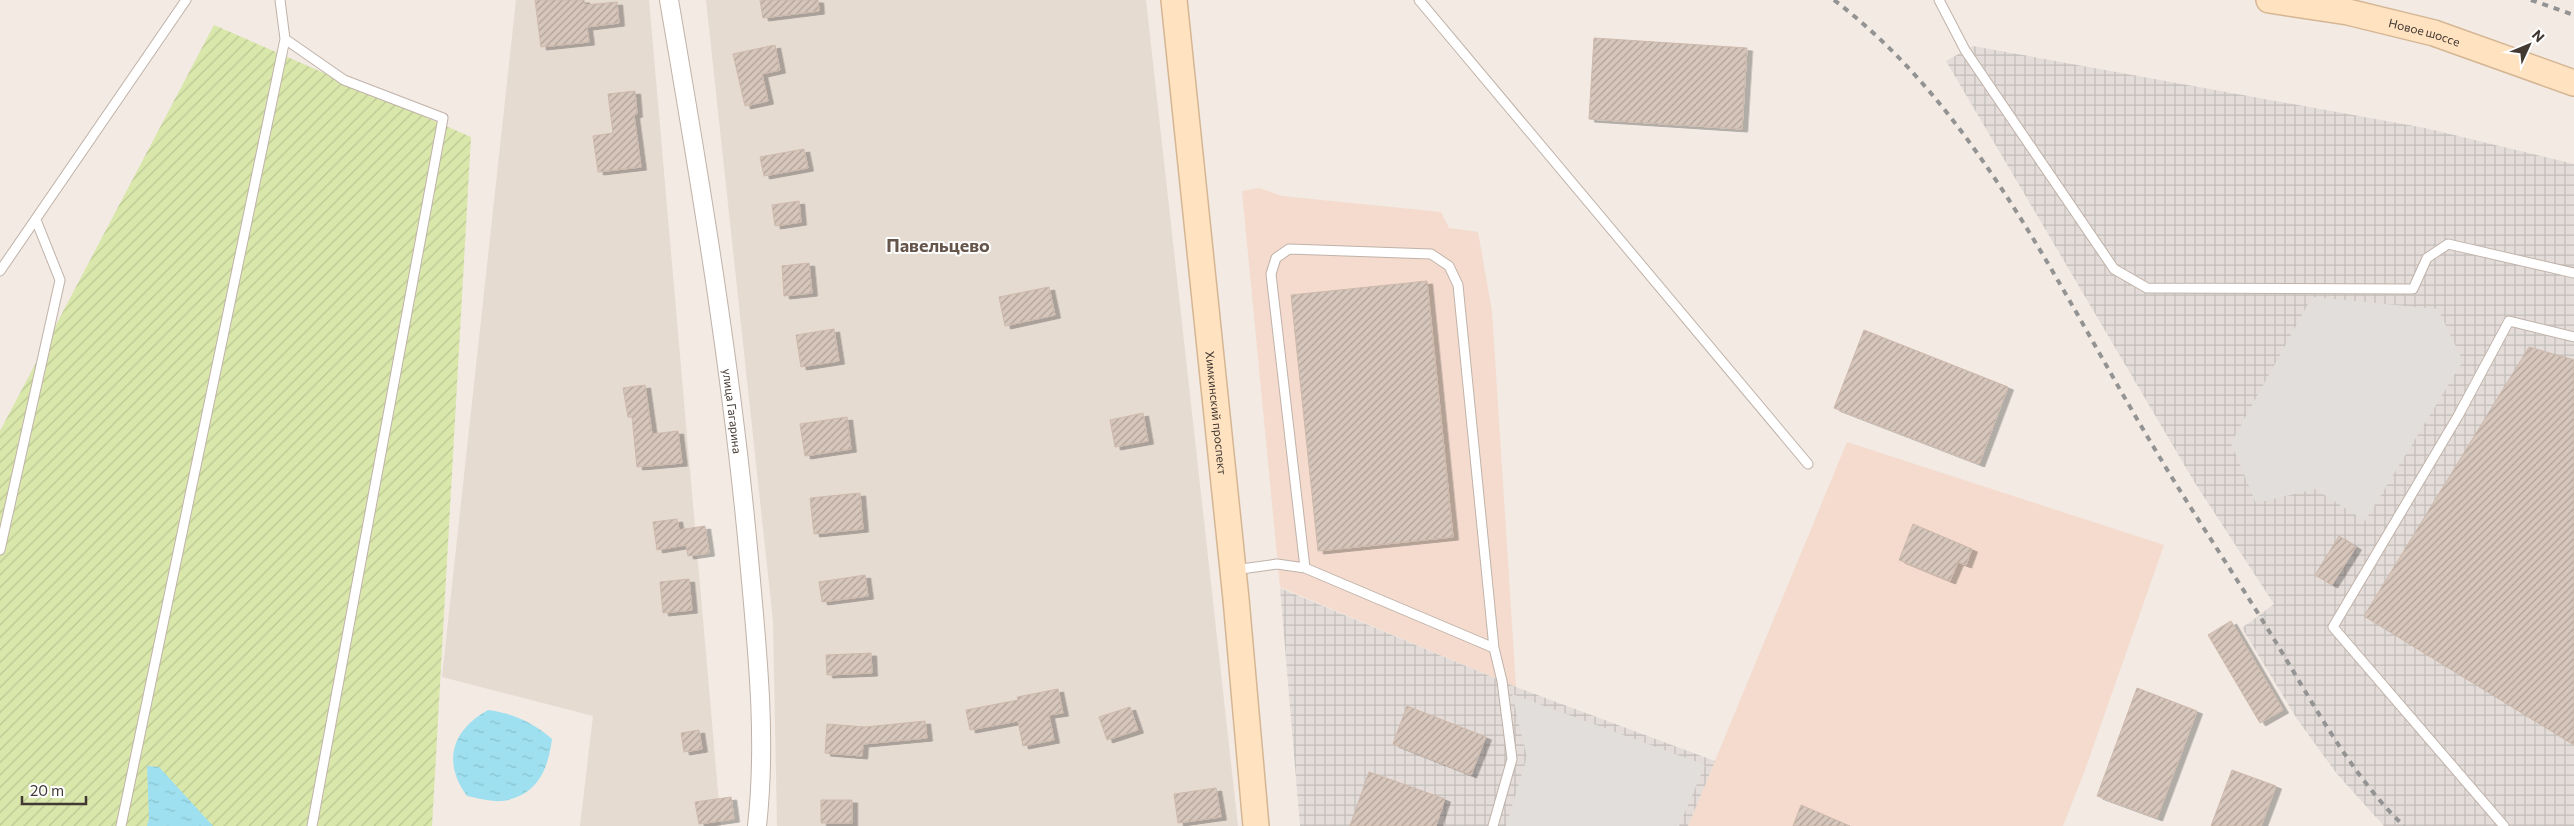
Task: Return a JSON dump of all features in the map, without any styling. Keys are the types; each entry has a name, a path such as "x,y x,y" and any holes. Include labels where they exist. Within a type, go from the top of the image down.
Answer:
{"street":[{"name":"улица Гагарина","path":"670,0 706,210 740,456 761,698 760,796 756,826"},
{"name":"Химкинский проспект","path":"1174,0 1234,570 1256,826"},
{"name":"Новое шоссе","path":"2269,0 2348,12 2434,34 2574,83"}],"lane":[{"path":"0,271 186,0"},
{"path":"120,826 285,39 280,0"},
{"path":"1419,0 1808,464"},
{"path":"1939,0 1965,50 2114,269 2147,288 2412,288 2427,258 2448,244 2574,273"},
{"path":"285,39 344,80 442,118 312,826"},
{"path":"0,550 60,280 36,220"},
{"path":"1305,568 1271,274 1276,258 1289,249 1431,254 1449,266 1458,286 1494,648 1502,681 1512,759 1493,826"},
{"path":"2504,826 2333,627 2458,416 2509,321 2574,338"},
{"path":"1234,570 1278,564 1305,568 1494,648"}],"shaded area":[{"path":"516,0 649,0 721,826 580,826 593,716 442,677"},
{"path":"706,0 1146,0 1238,826 777,826 773,621"},
{"path":"1973,46 2425,128 2574,164 2574,826 2384,826 2337,774 2297,719 2242,628 2274,604 2195,483 1946,61"},
{"path":"1259,188 1282,196 1441,212 1449,228 1478,232 1492,311 1516,687 1280,587 1242,191"},
{"path":"2312,297 2438,309 2463,361 2365,521 2315,489 2256,503 2231,443"},
{"path":"1847,442 2164,545 2085,770 2063,826 1688,826"},
{"path":"1280,588 1516,687 1715,761 1688,826 1300,826"},
{"path":"1512,694 1705,765 1679,826 1506,826 1527,757"}],"green space":[{"path":"214,25 471,137 432,826 0,826 0,431"}],"water":[{"path":"488,710 522,719 552,739 544,771 539,780 524,794 502,801 467,796 459,783 453,759 459,737 466,727"},
{"path":"147,766 159,767 213,826 147,826 149,819"}],"building":[{"path":"535,0 584,0 585,5 617,2 619,23 587,27 589,42 541,47"},
{"path":"760,0 818,0 819,11 763,18"},
{"path":"1594,38 1747,48 1742,129 1589,119"},
{"path":"775,45 780,70 762,74 768,101 745,106 733,54"},
{"path":"635,91 637,114 634,115 641,167 598,172 593,136 613,133 608,94"},
{"path":"804,149 808,168 764,176 760,157"},
{"path":"799,201 801,222 775,226 772,205"},
{"path":"809,263 812,293 784,296 782,266"},
{"path":"1427,281 1453,537 1318,551 1291,295"},
{"path":"1049,287 1055,315 1005,326 999,297"},
{"path":"834,329 839,361 801,367 796,335"},
{"path":"1864,330 2008,387 1979,464 1834,408"},
{"path":"2529,347 2574,360 2574,745 2364,616"},
{"path":"645,385 652,434 678,431 682,463 637,467 632,417 628,417 623,388"},
{"path":"1143,413 1148,441 1115,447 1110,420"},
{"path":"847,417 851,449 805,456 800,424"},
{"path":"860,493 863,529 814,534 810,498"},
{"path":"677,519 679,530 705,526 709,553 688,556 686,545 657,550 653,522"},
{"path":"1913,524 1972,549 1966,565 1958,562 1950,581 1899,560"},
{"path":"2339,536 2356,547 2332,585 2315,575"},
{"path":"865,575 868,596 822,602 819,582"},
{"path":"689,579 692,610 663,613 660,582"},
{"path":"2231,621 2283,710 2260,723 2208,635"},
{"path":"871,653 872,673 827,675 826,655"},
{"path":"2137,688 2197,711 2157,818 2097,796"},
{"path":"1058,689 1063,713 1049,715 1054,740 1023,746 1018,721 970,730 966,710 1018,700 1017,697"},
{"path":"1407,706 1486,737 1471,775 1393,744"},
{"path":"1130,707 1138,730 1107,740 1099,717"},
{"path":"925,721 927,738 863,744 862,756 825,753 827,724 865,727"},
{"path":"699,730 702,749 684,752 681,733"},
{"path":"2232,770 2276,786 2261,826 2211,826"},
{"path":"1369,772 1445,799 1436,826 1350,826"},
{"path":"1216,788 1221,817 1178,823 1174,794"},
{"path":"731,797 734,819 699,824 695,802"},
{"path":"821,800 852,800 852,823 821,823"},
{"path":"1801,805 1850,826 1793,826"}],"railway":[{"path":"1834,0 1886,44 1932,95 1974,149 2050,267 2167,469 2331,733 2384,806 2404,826"},
{"path":"2531,0 2574,15"}],"district":[{"name":"Павельцево","path":"938,245"}]}
